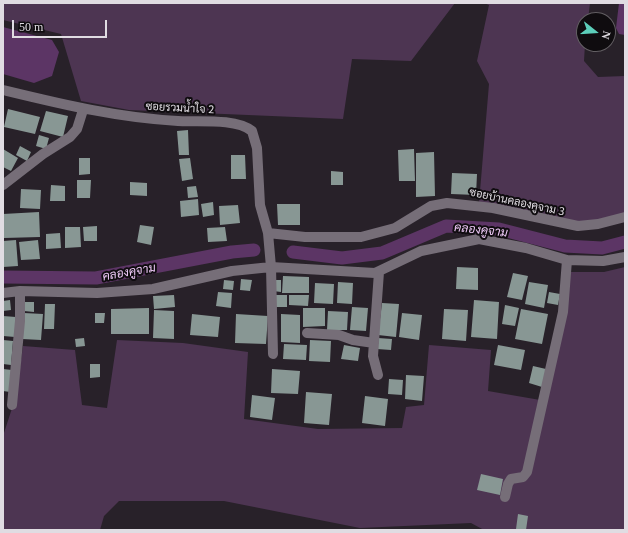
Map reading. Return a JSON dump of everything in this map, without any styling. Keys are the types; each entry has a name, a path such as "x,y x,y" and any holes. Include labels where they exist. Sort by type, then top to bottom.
{"street":[{"name":"ซอยรวมน้ำใจ 2","path":"3,90 83,110 150,119 239,124 247,127 255,136 260,205 268,233 271,267 273,354"},
{"path":"3,185 43,154 70,137 77,129 83,110"},
{"name":"ซอยบ้านคลองคูจาม 3","path":"268,233 305,237 362,237 396,228 431,206 447,203 493,208 578,226 598,224 625,217"},
{"path":"3,293 20,291 97,293 153,289 232,271 271,267 379,272 421,251 479,239 526,248 567,260 603,261 625,257"},
{"path":"505,497 508,484 511,479 523,477 527,472 563,312 567,260"},
{"path":"378,375 373,356 379,272"},
{"path":"12,405 20,321 20,291"},
{"path":"307,333 339,335 353,340 374,343"}],"shaded area":[{"path":"3,3 455,3 411,61 352,59 343,119 129,110 81,101 61,34 3,20"},
{"path":"484,3 590,3 589,12 576,12 576,52 585,52 584,61 598,77 625,76 625,215 579,224 479,203 489,84 477,61 489,5"},
{"path":"619,3 625,3 625,35 619,34 616,28"},
{"path":"3,27 52,40 59,52 52,76 34,83 3,74"},
{"path":"625,267 625,530 484,530 471,523 360,528 224,501 119,501 104,516 100,530 3,530 3,436 16,396 23,346 75,350 82,405 107,408 117,340 183,343 248,352 244,419 318,429 402,428 406,407 424,405 429,345 491,350 488,391 546,401 564,272 604,272"}],"building":[{"path":"8,109 40,117 35,134 4,127"},
{"path":"46,111 68,116 63,137 40,131"},
{"path":"188,130 189,155 179,155 177,131"},
{"path":"39,135 49,138 46,149 36,146"},
{"path":"20,146 31,152 27,161 16,155"},
{"path":"3,149 18,158 11,171 3,167"},
{"path":"414,149 415,181 399,181 398,150"},
{"path":"434,152 435,196 416,197 416,153"},
{"path":"231,155 245,155 246,179 231,179"},
{"path":"79,158 90,158 90,174 79,175"},
{"path":"190,158 193,179 182,181 179,159"},
{"path":"331,171 343,172 343,185 331,185"},
{"path":"452,173 477,174 476,195 451,194"},
{"path":"77,180 91,180 90,198 77,198"},
{"path":"130,182 147,183 147,196 130,195"},
{"path":"51,185 65,186 65,201 50,201"},
{"path":"196,186 198,197 188,198 187,187"},
{"path":"21,189 41,190 40,209 20,208"},
{"path":"198,199 199,215 181,217 180,201"},
{"path":"213,202 214,215 203,217 201,204"},
{"path":"277,204 300,204 300,225 278,225"},
{"path":"238,205 240,223 220,225 219,206"},
{"path":"39,212 40,237 4,238 3,214"},
{"path":"140,225 154,227 151,245 137,242"},
{"path":"97,226 97,241 84,241 83,227"},
{"path":"65,227 80,227 81,247 65,248"},
{"path":"225,227 227,241 208,242 207,228"},
{"path":"60,233 61,248 46,249 46,234"},
{"path":"16,240 18,266 3,267 3,241"},
{"path":"38,240 40,259 21,260 19,242"},
{"path":"457,267 478,268 478,290 456,289"},
{"path":"513,273 528,276 522,300 507,297"},
{"path":"283,276 309,277 309,293 282,293"},
{"path":"241,279 252,280 250,291 240,290"},
{"path":"224,280 234,281 233,290 223,289"},
{"path":"273,280 281,280 281,292 273,291"},
{"path":"338,282 353,283 352,304 337,303"},
{"path":"529,282 548,285 544,308 525,304"},
{"path":"315,283 334,284 333,304 314,303"},
{"path":"218,292 232,293 231,308 216,306"},
{"path":"549,292 560,294 558,305 547,303"},
{"path":"174,295 175,307 154,309 153,296"},
{"path":"275,295 287,295 287,307 276,307"},
{"path":"289,295 309,295 308,306 289,305"},
{"path":"10,300 11,310 3,311 3,301"},
{"path":"474,300 499,302 497,339 471,337"},
{"path":"25,302 34,302 34,312 24,311"},
{"path":"382,303 399,304 396,337 378,335"},
{"path":"45,304 55,304 54,329 44,329"},
{"path":"505,305 519,308 515,326 502,324"},
{"path":"352,307 368,308 366,331 350,330"},
{"path":"149,308 149,334 111,334 111,309"},
{"path":"303,308 325,308 325,326 303,327"},
{"path":"444,309 468,310 466,341 442,339"},
{"path":"521,309 548,314 542,344 515,339"},
{"path":"154,310 174,311 174,339 153,338"},
{"path":"328,311 348,312 347,330 327,330"},
{"path":"24,313 43,314 41,340 22,339"},
{"path":"95,313 105,313 104,323 95,323"},
{"path":"402,313 422,315 419,340 399,337"},
{"path":"192,314 220,317 218,337 190,335"},
{"path":"236,314 268,316 266,344 235,343"},
{"path":"281,314 300,315 300,343 281,342"},
{"path":"3,316 16,317 15,337 3,336"},
{"path":"84,338 85,346 76,347 75,339"},
{"path":"378,338 392,339 391,350 377,349"},
{"path":"3,340 13,341 11,365 3,364"},
{"path":"310,340 331,341 330,362 309,361"},
{"path":"284,344 307,345 306,360 283,359"},
{"path":"344,345 360,348 358,361 341,359"},
{"path":"498,345 525,350 521,370 494,365"},
{"path":"90,364 100,364 100,377 90,378"},
{"path":"533,366 546,369 542,387 529,383"},
{"path":"3,369 12,370 10,392 3,391"},
{"path":"272,369 300,371 298,394 271,393"},
{"path":"406,375 424,376 422,401 405,399"},
{"path":"389,379 403,380 402,395 388,394"},
{"path":"306,392 332,394 329,425 304,423"},
{"path":"252,395 275,398 272,420 250,417"},
{"path":"365,396 388,399 385,426 362,423"},
{"path":"481,474 503,479 500,495 477,490"},
{"path":"518,514 528,516 526,530 516,529"}],"waterway":[{"name":"คลองคูจาม","path":"293,252 342,258 382,253 446,226 499,229 565,246 602,248 625,242"},
{"name":"คลองคูจาม","path":"3,277 96,278 232,252 254,250"}]}
